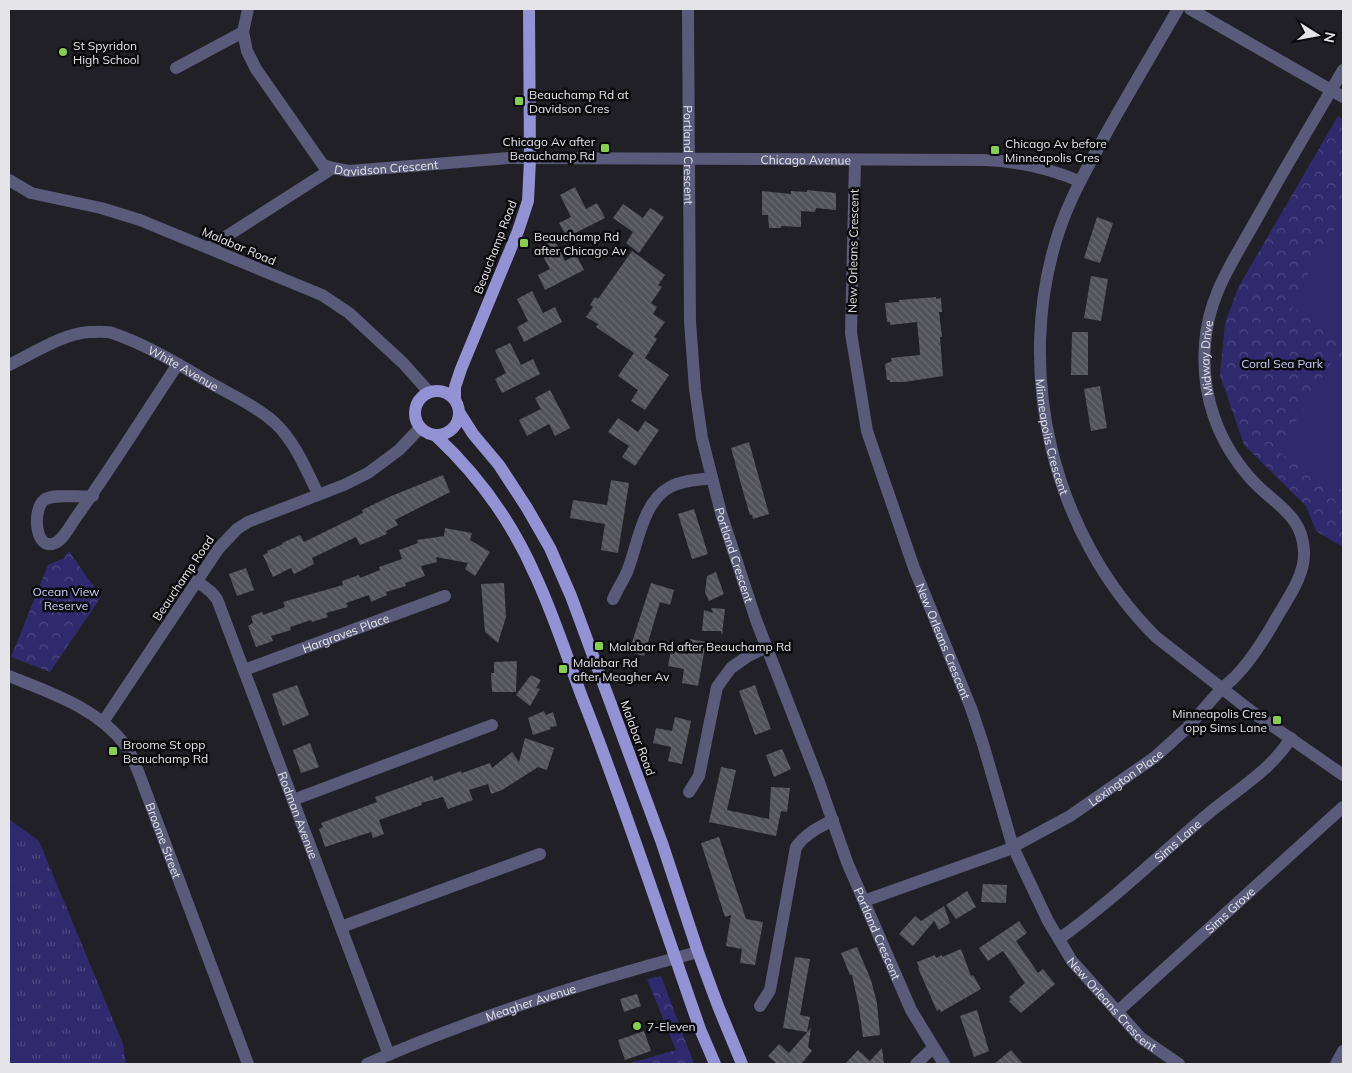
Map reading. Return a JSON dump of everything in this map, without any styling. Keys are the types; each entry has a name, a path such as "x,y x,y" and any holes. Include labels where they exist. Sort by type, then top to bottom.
{"main road":[{"name":"Beauchamp Road","path":"454,400 455,387 461,370 525,210 529,190 529,9"},
{"name":"Beauchamp Road","path":"432,392 448,385 461,370"},
{"path":"432,392 443,392 454,400 459,412 453,429 436,436 430,435 420,428 414,415 418,401 432,392"},
{"name":"Malabar Road","path":"459,412 473,434 502,469 527,508 550,548 572,596 659,834 698,952 742,1064"},
{"path":"436,436 469,470 494,503 519,542 536,577 605,756 704,1039 716,1064"}],"street":[{"path":"248,9 243,32 248,51 256,69 323,164 333,168"},
{"name":"Portland Crescent","path":"688,9 691,345 702,438 724,522 756,620 833,820 847,862 912,1010 944,1064"},
{"name":"Minneapolis Crescent","path":"1178,9 1079,181 1058,232 1046,282 1040,340 1043,401 1053,460 1080,528 1104,572 1124,600 1156,637 1222,688 1343,775"},
{"path":"1190,9 1343,97"},
{"path":"176,68 243,32"},
{"name":"Midway Drive","path":"1222,688 1230,684 1240,672 1275,621 1300,574 1305,553 1300,527 1289,513 1265,493 1238,463 1228,448 1213,416 1205,384 1204,352 1207,324 1216,291 1343,70"},
{"name":"Davidson Crescent","path":"208,248 333,168 350,171 509,158 530,160"},
{"name":"Chicago Avenue","path":"530,160 1003,160 1047,169 1079,181"},
{"name":"New Orleans Crescent","path":"855,160 851,333 867,431 914,568 977,726 1013,847 1029,884 1072,961 1141,1038 1179,1064"},
{"name":"Malabar Road","path":"9,180 31,193 101,208 140,220 322,295 349,313 432,392"},
{"name":"White Avenue","path":"10,363 63,339 87,332 110,332 149,348 258,411 275,424 298,454 318,494"},
{"path":"92,496 55,496 44,500 38,512 36,524 38,534 43,541 49,544 56,542 92,496 178,364"},
{"name":"Beauchamp Road","path":"103,722 218,548 237,530 260,517 356,479 382,464 420,428"},
{"path":"612,599 627,572 645,519 656,499 670,487 684,482 712,478"},
{"name":"Rodman Avenue","path":"197,581 211,592 217,600 389,1055"},
{"name":"Hargraves Place","path":"244,670 445,596"},
{"path":"689,792 699,776 717,687 731,668 748,656 767,647"},
{"name":"Broome Street","path":"9,676 81,707 115,732 127,748 138,771 248,1064"},
{"name":"Lexington Place","path":"864,901 977,862 1013,847 1070,816 1155,757 1193,721 1222,688"},
{"path":"293,800 492,725"},
{"name":"Sims Lane","path":"1059,938 1264,770 1281,753 1291,738"},
{"name":"Sims Grove","path":"1117,1012 1343,807"},
{"path":"760,1006 770,990 796,847 812,831 833,820"},
{"path":"341,927 540,854"},
{"name":"Meagher Avenue","path":"367,1064 480,1018 589,982 698,952"},
{"path":"916,1064 933,1048"},
{"path":"1336,1064 1343,1051"}],"green space":[{"name":"Coral Sea Park","path":"1338,116 1343,119 1343,547 1316,531 1306,506 1244,445 1220,375 1225,323 1239,286"},
{"path":"1343,214 1343,338 1290,306"},
{"path":"1334,358 1343,364 1343,491 1278,452"},
{"name":"Ocean View Reserve","path":"69,551 101,597 50,672 11,657 48,565 64,558"},
{"path":"9,819 39,841 123,1044 126,1064 9,1064"},
{"path":"661,976 694,1064 627,1064 676,1050 647,979"}],"building":[{"path":"575,187 586,209 597,203 605,218 567,237 559,223 571,217 560,195"},
{"path":"807,190 836,193 836,210 816,208 815,212 801,211 801,227 781,226 781,228 769,228 768,215 762,215 762,191 791,194 791,191 807,192"},
{"path":"623,204 643,218 650,208 664,217 639,253 626,243 633,232 613,218"},
{"path":"1097,217 1113,223 1100,263 1084,258"},
{"path":"554,239 565,261 576,255 584,270 545,290 538,275 550,269 538,247"},
{"path":"632,251 665,275 658,285 662,287 651,303 657,307 653,314 665,322 654,337 657,339 645,358 669,375 645,410 631,401 638,390 618,376 634,353 596,327 598,324 586,317 593,307 590,305 595,297 598,299"},
{"path":"1091,276 1108,279 1101,321 1084,318"},
{"path":"532,291 543,313 555,307 562,322 524,342 517,327 528,321 517,299"},
{"path":"936,297 936,299 941,298 942,312 939,312 943,376 904,382 890,382 890,380 887,380 885,364 892,361 891,358 920,355 917,322 890,325 890,322 887,322 885,303"},
{"path":"1072,332 1088,332 1088,375 1071,375"},
{"path":"510,343 521,365 533,359 540,374 502,393 495,379 506,373 495,350"},
{"path":"1100,386 1107,428 1091,431 1084,389"},
{"path":"550,390 570,428 555,436 549,424 527,436 519,420 541,409 535,398"},
{"path":"618,418 638,432 645,421 659,430 635,466 622,457 629,446 608,432"},
{"path":"749,442 769,514 753,519 752,515 750,515 731,448"},
{"path":"443,475 450,492 395,520 398,525 386,531 387,534 360,545 356,537 312,558 314,564 294,574 291,568 273,577 263,555 268,553 267,551 300,535 304,542 363,513 362,510"},
{"path":"611,480 629,483 618,553 601,550 605,524 570,518 573,500 607,505"},
{"path":"694,509 708,554 692,559 678,514"},
{"path":"445,528 472,533 470,540 490,552 475,576 465,569 468,563 436,557 437,562 421,566 425,576 405,583 406,586 386,592 387,595 371,602 369,595 346,603 348,607 326,613 328,617 290,627 291,630 271,636 273,641 256,647 248,626 253,623 251,616 262,612 263,615 285,607 283,602 343,585 342,581 359,575 360,578 380,570 379,567 402,559 399,550 418,543 417,540 444,536"},
{"path":"246,568 254,590 237,596 229,574"},
{"path":"716,572 724,594 709,601 705,592 707,576"},
{"path":"504,583 506,617 498,643 485,632 481,584"},
{"path":"651,583 674,590 670,605 660,602 644,656 629,652"},
{"path":"711,608 725,609 722,635 721,631 702,631 704,610 713,613"},
{"path":"690,639 706,642 698,686 682,683 684,669 668,666 671,650 688,654"},
{"path":"517,661 516,692 492,692 491,673 494,673 494,662"},
{"path":"531,675 541,680 536,688 540,689 530,706 516,695"},
{"path":"297,685 309,715 283,726 272,694"},
{"path":"755,685 771,729 755,735 739,691"},
{"path":"544,711 546,715 553,712 557,726 550,727 551,729 533,735 528,718"},
{"path":"675,717 691,721 682,764 668,761 671,747 653,743 656,728 672,731"},
{"path":"525,738 554,748 547,770 538,767 502,790 491,794 488,784 469,790 473,800 448,809 443,797 421,803 422,805 379,820 384,834 373,838 371,832 325,847 319,829 323,827 321,823 377,802 375,797 432,776 434,781 490,763 492,768 512,752 519,762"},
{"path":"310,743 319,767 301,773 293,750"},
{"path":"782,749 791,769 774,777 766,755"},
{"path":"721,767 736,770 727,810 769,819 771,787 790,788 787,812 781,811 776,836 709,822"},
{"path":"719,837 746,919 763,922 755,965 740,963 742,949 726,946 731,915 725,917 701,843"},
{"path":"983,884 1007,885 1006,903 981,902"},
{"path":"967,891 976,907 956,919 946,905"},
{"path":"944,906 950,923 939,930 934,921 913,946 899,934 915,916 921,921"},
{"path":"1019,921 1027,933 1016,941 1038,973 1043,969 1055,984 1021,1013 1009,1001 1011,1000 1009,997 1025,983 1003,951 988,961 979,948"},
{"path":"857,947 871,980 877,1003 880,1035 863,1037 852,975 850,975 841,953"},
{"path":"961,949 971,976 973,975 981,989 941,1012 939,1009 937,1011 917,962 935,955 936,958 942,955 942,957"},
{"path":"795,957 810,959 800,1015 810,1017 807,1032 783,1028"},
{"path":"637,994 641,1006 624,1012 620,999"},
{"path":"977,1010 989,1051 974,1057 960,1016"},
{"path":"811,1028 808,1047 812,1051 801,1064 777,1064 768,1056 779,1044 789,1053"},
{"path":"644,1031 651,1051 625,1060 618,1040"},
{"path":"882,1048 884,1064 845,1064 858,1050 870,1061"},
{"path":"1011,1050 1023,1064 994,1064"}],"place":[{"name":"St Spyridon High School","path":"63,52"},
{"name":"Beauchamp Rd at Davidson Cres","path":"519,101"},
{"name":"Chicago Av after Beauchamp Rd","path":"605,148"},
{"name":"Chicago Av before Minneapolis Cres","path":"995,150"},
{"name":"Beauchamp Rd after Chicago Av","path":"524,243"},
{"name":"Malabar Rd after Beauchamp Rd","path":"599,646"},
{"name":"Malabar Rd after Meagher Av","path":"563,669"},
{"name":"Minneapolis Cres opp Sims Lane","path":"1277,720"},
{"name":"Broome St opp Beauchamp Rd","path":"113,751"},
{"name":"7-Eleven","path":"637,1026"}]}
